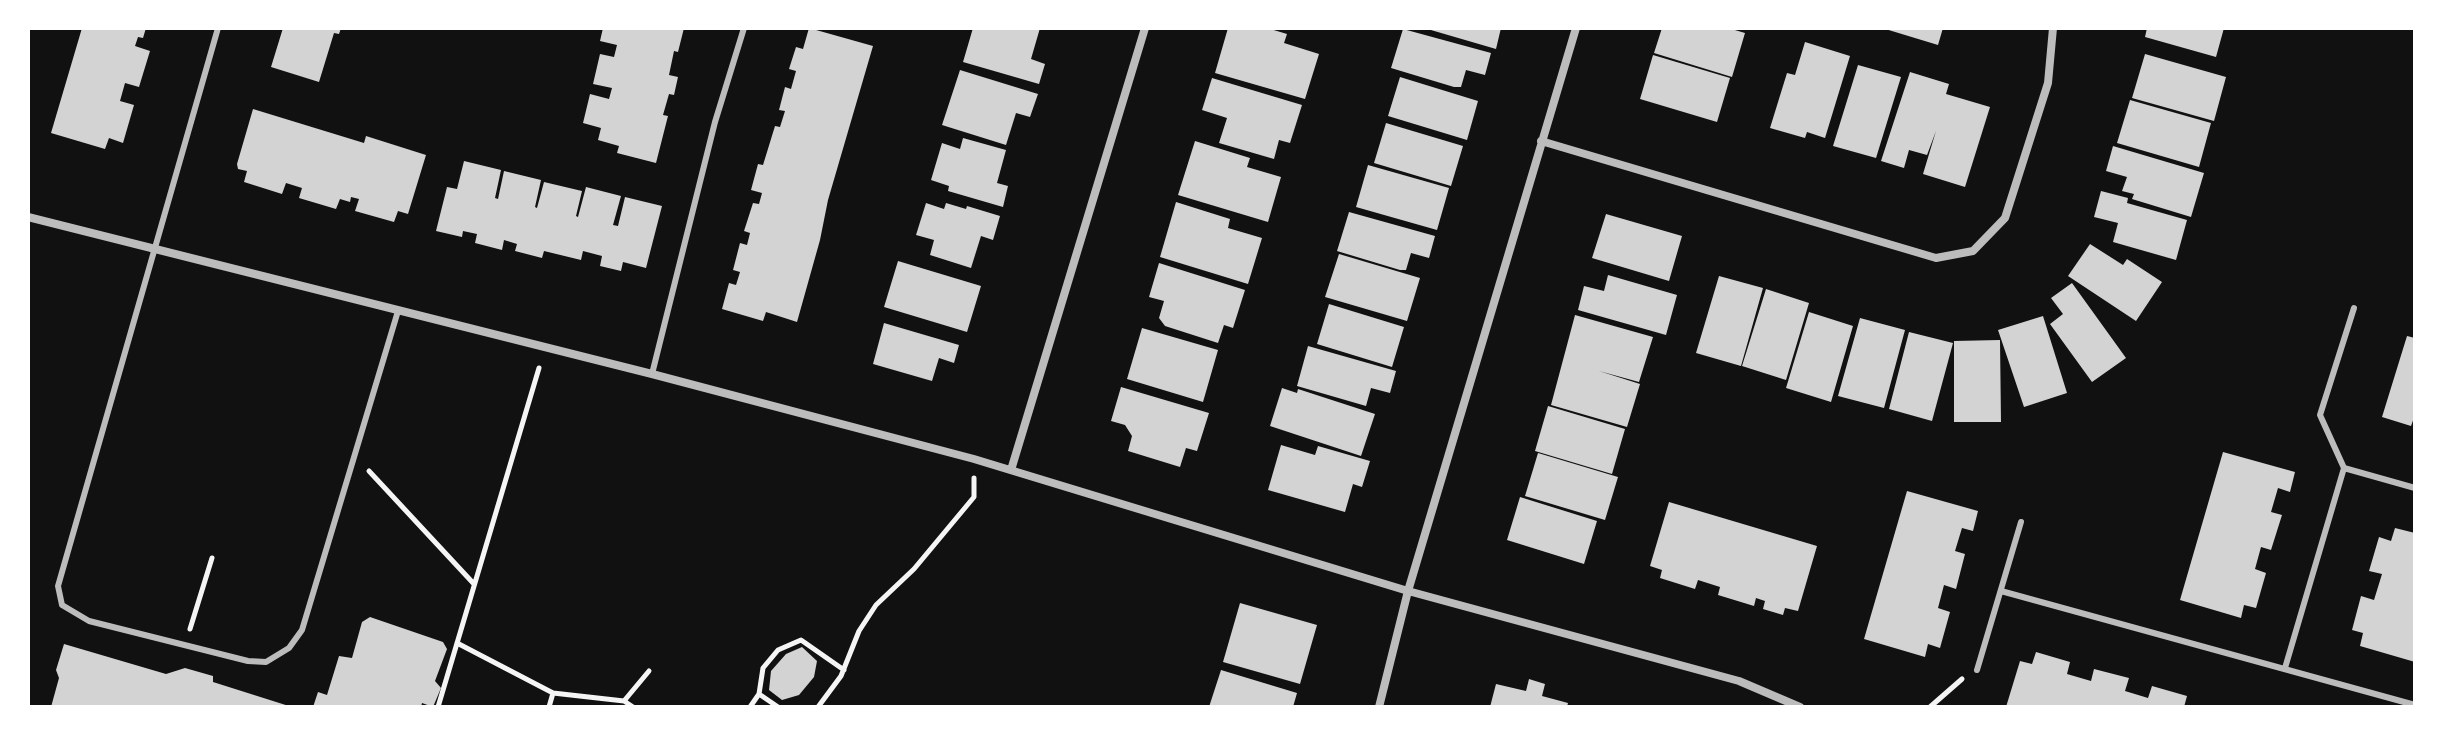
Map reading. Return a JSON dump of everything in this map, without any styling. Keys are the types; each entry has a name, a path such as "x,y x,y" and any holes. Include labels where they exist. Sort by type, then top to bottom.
{"street":[{"path":"1011,470 1145,28"},
{"path":"1379,707 1408,591 1576,28"},
{"path":"1541,141 1936,258 1973,251 2005,218 2048,83 2053,28"},
{"path":"28,217 652,374 974,459 1408,591 1739,681 1800,707"}],"lane":[{"path":"218,28 58,586 62,605 89,621 248,661 266,662 289,648 302,630 398,311"},
{"path":"652,374 715,122 744,28"},
{"path":"2285,668 2344,468 2320,415 2354,308"},
{"path":"2344,468 2415,488"},
{"path":"1977,670 2021,522"},
{"path":"2001,591 2415,705"}],"path":[{"path":"438,707 545,348"},
{"path":"354,455 475,585"},
{"path":"818,707 844,670 859,631 876,605 914,569 974,497 974,459"},
{"path":"185,645 212,558"},
{"path":"750,707 759,694 763,668 778,650 801,640 844,670"},
{"path":"457,643 553,693 624,701 633,707"},
{"path":"1930,707 1977,670"},
{"path":"624,701 649,671"},
{"path":"549,707 553,693"},
{"path":"759,694 778,707"}],"building":[{"path":"82,28 146,28 143,38 138,37 135,46 150,51 139,87 125,83 120,101 134,105 123,143 109,138 105,149 51,133"},
{"path":"283,28 341,28 339,34 334,33 319,82 271,67"},
{"path":"603,28 684,28 678,52 674,51 669,75 678,77 674,95 669,94 663,115 668,116 656,163 617,153 619,146 598,140 601,128 583,123 590,94 609,99 612,88 593,84 600,54 614,57 617,45 600,41"},
{"path":"809,28 873,46 828,200 797,322 766,312 763,321 722,309 729,283 736,285 740,272 733,270 740,243 747,245 750,233 744,231 753,203 759,204 762,193 751,190 758,164 763,165 775,126 780,127 785,111 779,110 785,87 791,89 796,71 789,69 796,47 803,49"},
{"path":"973,28 1040,28 1031,59 1045,64 1039,84 963,62"},
{"path":"1228,28 1267,28 1287,34 1284,43 1319,54 1305,99 1215,73"},
{"path":"1424,28 1501,28 1496,49"},
{"path":"1662,28 1728,28 1745,33 1732,77 1654,53"},
{"path":"1882,28 1943,28 1938,45"},
{"path":"2147,28 2224,28 2216,57 2145,37"},
{"path":"1403,29 1491,53 1485,75 1466,70 1461,87 1454,87 1391,68"},
{"path":"1805,42 1850,56 1825,138 1807,132 1805,138 1770,128 1787,73 1795,75"},
{"path":"2145,54 2226,77 2214,121 2132,98"},
{"path":"1653,55 1730,78 1717,122 1640,99"},
{"path":"1858,65 1901,77 1876,158 1833,146"},
{"path":"960,70 1038,94 1030,117 1016,113 1006,145 942,125"},
{"path":"1910,72 1949,84 1946,94 1990,107 1965,187 1923,174 1936,131 1927,155 1909,150 1904,168 1881,161"},
{"path":"1400,77 1478,101 1467,140 1388,116"},
{"path":"1212,78 1302,105 1290,143 1279,140 1274,159 1219,143 1227,118 1202,110"},
{"path":"2130,100 2211,123 2199,167 2117,143"},
{"path":"253,109 364,143 366,136 426,155 408,214 398,211 394,222 355,211 359,199 351,197 350,202 340,199 336,209 299,198 302,188 286,183 282,194 244,182 247,171 238,169 237,164"},
{"path":"1386,123 1463,146 1451,186 1374,163"},
{"path":"963,138 1006,150 997,183 1008,186 1003,207 948,191 949,186 931,180 942,143 960,149"},
{"path":"1195,141 1250,158 1247,167 1281,177 1268,222 1178,195"},
{"path":"2113,146 2204,173 2191,217 2132,199 2134,194 2122,191 2127,177 2106,171"},
{"path":"464,161 501,170 495,198 498,199 504,171 541,180 537,208 544,182 582,191 578,217 586,187 621,196 613,225 618,226 625,197 662,206 646,268 623,262 621,271 600,266 602,256 583,251 581,260 544,251 542,258 515,251 517,244 504,240 502,250 475,243 477,234 463,231 462,237 436,231 447,187 457,189"},
{"path":"1368,165 1449,188 1437,230 1356,207"},
{"path":"2101,191 2128,198 2127,203 2187,220 2176,260 2113,242 2118,223 2094,217"},
{"path":"1176,202 1230,219 1228,228 1262,238 1248,284 1160,257"},
{"path":"926,203 944,209 946,203 966,209 967,206 1000,216 993,240 981,236 971,268 930,255 934,240 916,235"},
{"path":"1349,212 1435,236 1429,258 1411,253 1406,270 1400,270 1337,251"},
{"path":"1606,214 1682,236 1669,281 1592,258"},
{"path":"2090,244 2123,265 2127,259 2162,282 2136,321 2068,276"},
{"path":"1339,254 1420,278 1407,321 1325,297"},
{"path":"898,261 981,286 967,332 884,307"},
{"path":"1159,263 1245,290 1233,328 1224,325 1218,343 1165,326 1159,318 1164,301 1149,297"},
{"path":"1608,275 1677,295 1666,335 1578,310 1584,286 1604,291"},
{"path":"1719,276 1763,288 1741,366 1696,353"},
{"path":"2072,283 2126,358 2092,382 2050,324 2063,314 2051,298"},
{"path":"1766,289 1809,303 1786,380 1742,366"},
{"path":"1329,304 1404,327 1392,367 1317,344"},
{"path":"1809,312 1853,326 1831,402 1786,388"},
{"path":"1575,315 1653,337 1639,382 1599,371 1640,384 1627,427 1551,405"},
{"path":"2043,316 2067,393 2024,407 1998,330"},
{"path":"1860,318 1905,330 1884,408 1838,396"},
{"path":"884,323 959,345 954,363 939,358 932,381 873,364"},
{"path":"1142,328 1218,350 1203,402 1127,379"},
{"path":"1909,332 1953,343 1932,421 1889,409"},
{"path":"2407,336 2415,338 2415,415 2411,426 2382,417"},
{"path":"2000,340 2001,422 1954,422 1954,341"},
{"path":"1308,346 1396,371 1390,393 1371,388 1366,406 1297,386"},
{"path":"1121,387 1209,413 1197,451 1186,448 1180,467 1128,451 1132,436 1125,425 1111,421"},
{"path":"1282,388 1297,393 1298,389 1375,414 1361,456 1270,426"},
{"path":"1548,406 1625,429 1612,474 1535,451"},
{"path":"1281,445 1315,455 1318,446 1370,461 1362,487 1353,484 1345,512 1268,490"},
{"path":"2223,452 2295,472 2290,492 2278,488 2271,512 2282,515 2271,550 2261,547 2255,569 2266,573 2256,608 2244,605 2241,618 2180,600"},
{"path":"1538,453 1618,477 1605,520 1525,496"},
{"path":"1907,491 1978,511 1973,531 1962,528 1955,551 1965,554 1956,589 1944,585 1938,608 1950,612 1940,648 1928,644 1925,657 1864,639"},
{"path":"1520,497 1597,521 1584,564 1507,540"},
{"path":"1669,502 1817,546 1798,611 1785,608 1783,615 1763,609 1765,601 1756,598 1754,606 1718,595 1720,587 1698,580 1695,589 1660,578 1662,570 1650,566"},
{"path":"2395,528 2415,533 2415,662 2360,646 2363,633 2352,630 2361,596 2374,600 2382,574 2369,571 2379,537 2391,541"},
{"path":"1240,603 1317,625 1300,684 1223,662"},
{"path":"370,617 443,642 447,649 435,681 441,688 433,707 422,703 421,707 313,707 318,692 327,695 339,656 352,658 362,622"},
{"path":"64,644 166,674 185,668 213,676 213,682 292,707 51,707 59,678 56,670"},
{"path":"802,647 817,661 814,677 799,695 782,700 769,690 771,671 786,654"},
{"path":"2036,652 2070,662 2067,674 2091,681 2094,669 2129,678 2125,691 2148,698 2152,686 2187,696 2184,707 2006,707 2020,661 2032,664"},
{"path":"1221,670 1297,693 1293,707 1209,707"},
{"path":"1529,679 1545,684 1542,696 1568,703 1567,707 1490,707 1496,684 1526,691"}]}
